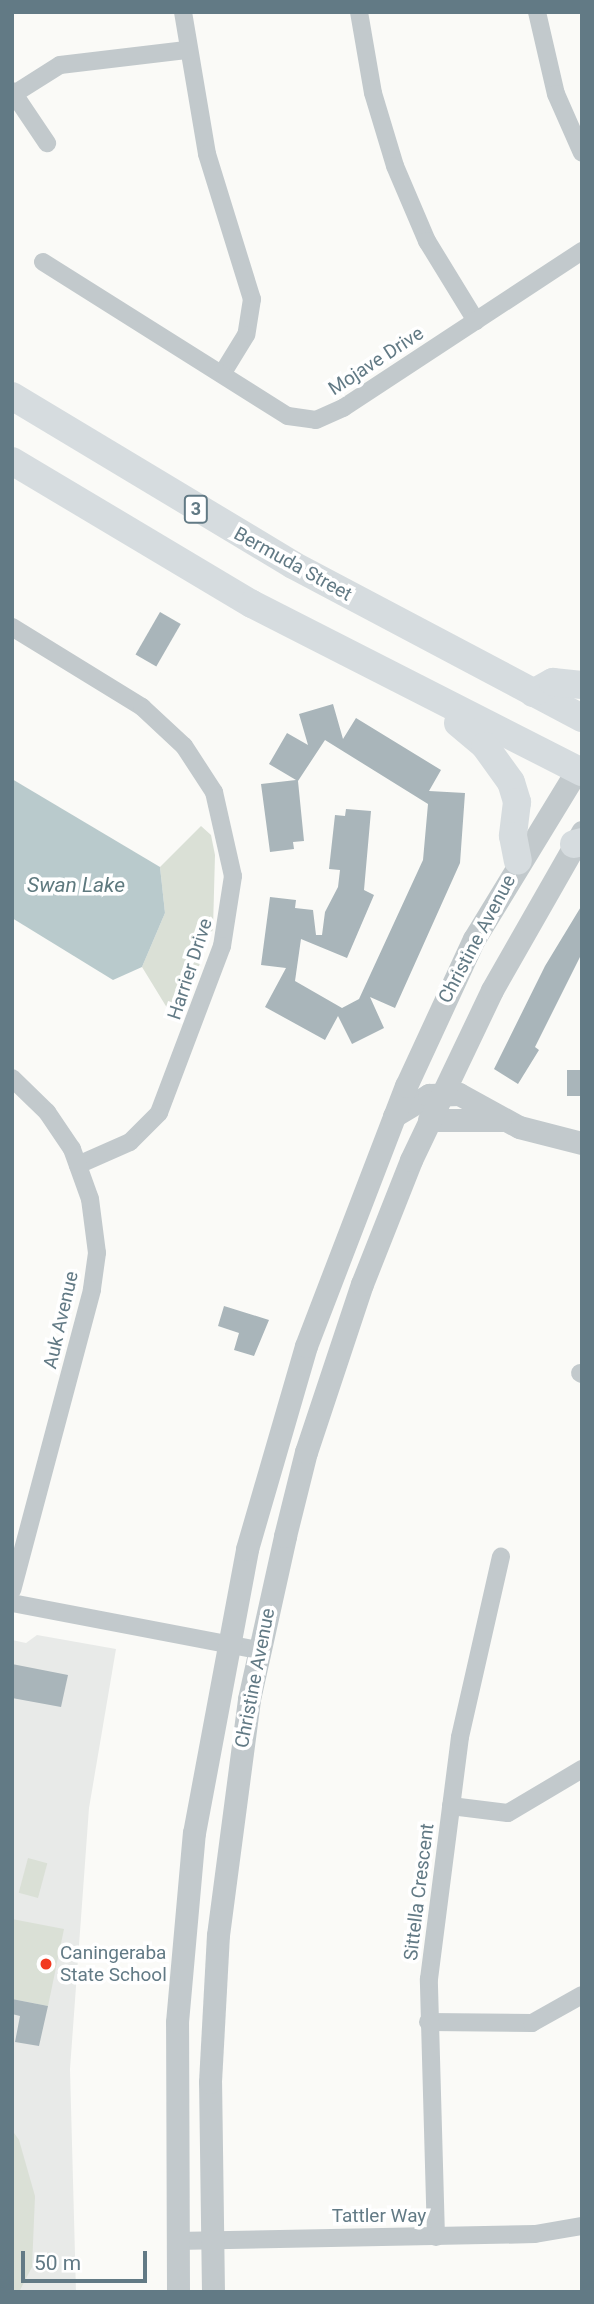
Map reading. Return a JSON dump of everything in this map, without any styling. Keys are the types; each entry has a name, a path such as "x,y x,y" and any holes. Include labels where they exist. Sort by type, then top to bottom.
{"main road":[{"name":"Bermuda Street","path":"12,396 249,539 582,718"},
{"path":"12,461 251,604 444,705 580,771"},
{"path":"533,693 553,682 582,684"},
{"path":"444,705 462,729 493,756 511,782 517,802 513,836 518,861"}],"street":[{"path":"183,12 186,50 207,154 252,299 246,335 222,374"},
{"path":"359,12 373,93 395,166 427,241 476,321"},
{"path":"537,12 556,94 582,153"},
{"path":"47,143 13,93 60,65 186,50"},
{"name":"Mojave Drive","path":"43,262 288,416 316,420 342,408 582,251"},
{"name":"Harrier Drive","path":"12,627 142,707 184,746 214,792 233,876 225,937 159,1113 130,1142 78,1165"},
{"name":"Christine Avenue","path":"178,2292 177,2022 194,1833 247,1549 306,1346 394,1116 457,975 518,861 580,771"},
{"name":"Christine Avenue","path":"213,2292 209,2082 227,1840 259,1650 306,1452 362,1284 429,1120 510,957 579,839"},
{"name":"Auk Avenue","path":"12,1078 47,1112 78,1165 95,1226 92,1290 12,1590"},
{"path":"394,1116 442,1093 472,1100 500,1120 542,1136 582,1143"},
{"path":"429,1120 500,1120"},
{"path":"306,1346 312,1356 324,1354 342,1310 362,1284"},
{"name":"Sittella Crescent","path":"436,2237 428,2022 429,1979 467,1699 501,1557"},
{"path":"12,1603 259,1650"},
{"path":"451,1806 508,1813 582,1769"},
{"path":"428,2022 532,2023 582,1994"},
{"name":"Tattler Way","path":"176,2242 212,2238 535,2234 582,2226"}],"shaded area":[{"path":"201,826 211,835 215,855 213,929 191,987 172,1016 142,967 165,913 160,867"},
{"name":"Caningeraba State School","path":"37,1635 116,1649 89,1808 70,2069 76,2292 12,2292 12,1640 26,1643"},
{"path":"28,1858 47,1863 38,1898 19,1893"},
{"path":"12,1919 64,1929 48,2006 12,1999"},
{"path":"12,2130 19,2140 35,2196 32,2267 19,2292 12,2292"}],"water":[{"name":"Swan Lake","path":"12,779 160,867 165,913 142,967 113,980 12,918"}],"building":[{"path":"160,612 181,624 156,666 136,654"},
{"path":"333,704 343,739 356,718 441,770 429,791 465,793 460,863 395,1008 370,997 384,1028 352,1044 338,1016 325,1040 265,1007 286,968 261,965 270,897 296,900 295,908 313,910 316,935 322,935 325,912 338,887 340,870 329,869 335,815 345,816 346,809 371,811 364,890 374,895 347,958 301,939 295,981 342,1008 359,999 423,860 428,804 325,740 298,781 304,841 293,842 294,849 270,852 261,784 296,780 269,764 287,733 308,745 299,714"},
{"path":"582,905 582,953 535,1047 539,1050 518,1084 494,1069 545,966"},
{"path":"567,1070 582,1070 582,1096 567,1096"},
{"path":"224,1306 269,1320 254,1356 234,1350 239,1333 218,1326"},
{"path":"12,1664 68,1675 61,1707 12,1698"},
{"path":"12,1999 48,2006 39,2046 15,2042 20,2016 12,2014"}],"place":[{"name":"Caningeraba State School","path":"46,1964"}]}
